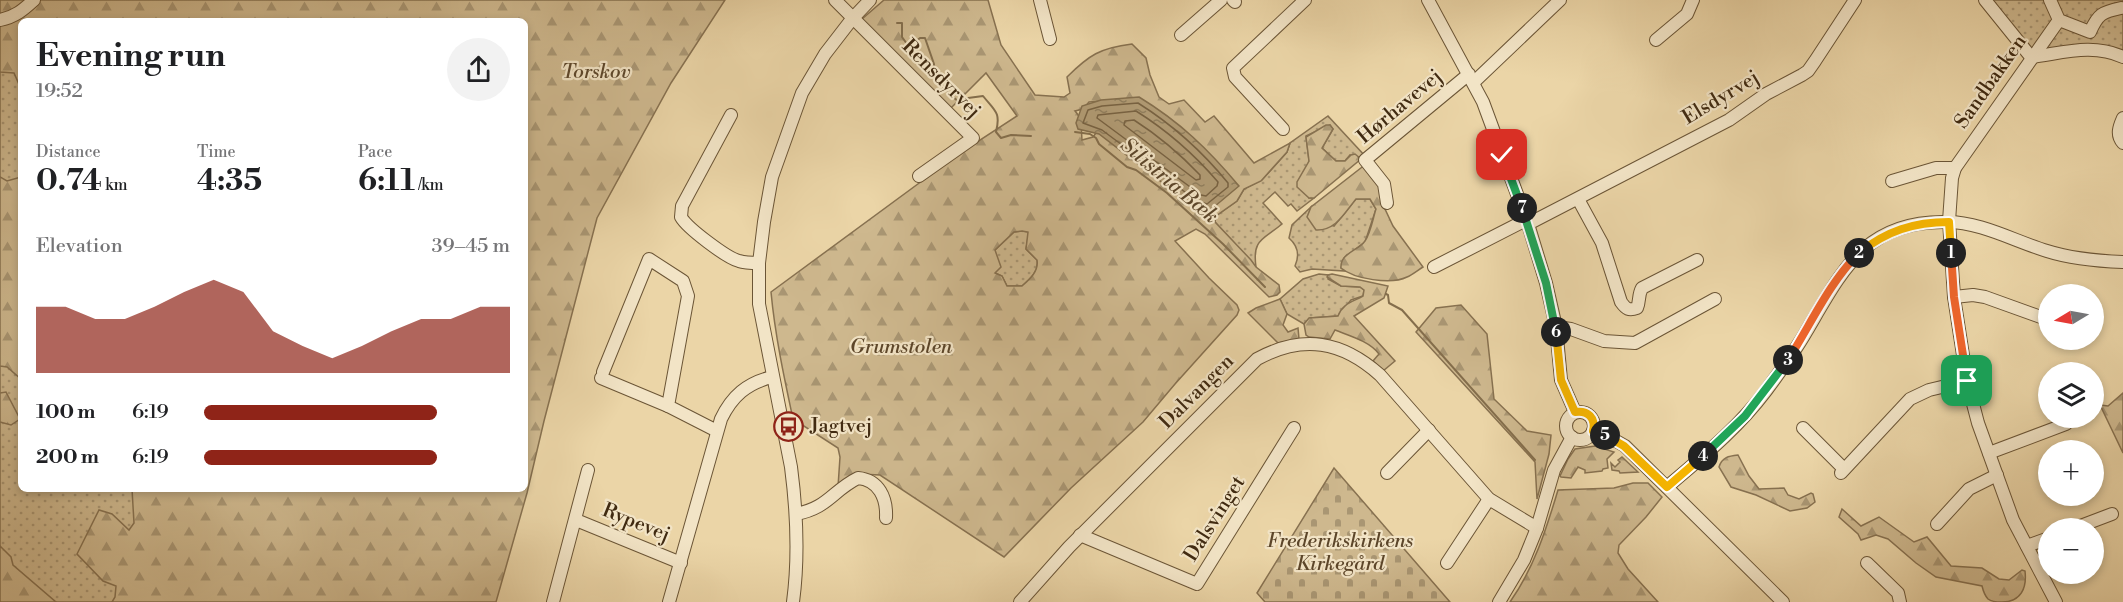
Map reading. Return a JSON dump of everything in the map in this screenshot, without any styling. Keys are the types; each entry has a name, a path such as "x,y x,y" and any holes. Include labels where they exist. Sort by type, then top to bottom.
{"street":[{"path":"0,20 12,18 21,13 34,0"},
{"name":"Rensdyrvej","path":"835,0 973,138 919,176"},
{"path":"793,602 798,550 791,467 759,304 759,263 764,222 772,177 802,93 825,54 870,0"},
{"path":"1040,0 1050,39"},
{"path":"1181,35 1221,0"},
{"path":"1283,129 1234,77 1233,68 1305,0"},
{"name":"Hørhavevej","path":"1428,0 1483,102 1527,222 1546,283 1556,327 1561,380 1575,412"},
{"name":"Hørhavevej","path":"1387,203 1384,184 1365,160 1472,78 1560,0"},
{"path":"1656,40 1687,14 1693,0"},
{"name":"Elsdyrvej","path":"1527,222 1578,199 1729,120 1766,94 1808,71 1856,0"},
{"path":"1985,0 2031,57 2089,49 2106,50 2123,57"},
{"path":"2050,0 2059,20 2090,32 2102,13 2121,8"},
{"name":"Sandbakken","path":"2056,602 2013,520 1967,381 1954,297 1949,222 1952,178 1955,168 2059,20"},
{"path":"731,115 682,206 681,217 687,225 731,257 742,262 759,263"},
{"path":"2123,118 2118,128 2120,140 2123,143"},
{"path":"1892,181 1936,168 1955,168"},
{"path":"1578,199 1602,243 1626,309 1637,308 1642,288 1697,260"},
{"path":"1434,267 1527,222"},
{"path":"1667,487 1722,440 1745,416 1785,363 1846,266 1874,241 1891,232 1925,223 1949,222 1986,229 2072,258 2123,262"},
{"path":"668,406 688,296 683,281 650,259 602,375 717,431"},
{"path":"1954,297 1973,295 1984,297 2038,316"},
{"path":"1556,327 1571,329 1604,341 1635,343 1715,299"},
{"name":"Dalvangen","path":"1020,602 1080,535 1257,359 1291,346 1320,344 1334,346 1353,354 1380,375 1490,499 1538,528"},
{"path":"669,602 717,431 726,409 738,393 754,383 772,377"},
{"path":"1803,428 1843,471 1910,399 1929,390 1967,381"},
{"path":"1579,411 1588,414 1594,422 1593,431 1584,440 1572,437 1568,434 1566,424 1570,415 1579,411"},
{"name":"Dalsvinget","path":"1080,535 1197,584 1294,428"},
{"path":"1989,453 2055,428"},
{"path":"1387,473 1429,430"},
{"path":"1593,431 1609,436 1624,446 1783,602"},
{"path":"1499,602 1524,560 1538,528 1554,470 1572,437"},
{"name":"Rypevej","path":"553,602 588,470"},
{"path":"1937,524 1969,489 1997,475"},
{"path":"796,514 812,511 858,478 875,483 883,495 886,518"},
{"path":"1447,563 1490,499"},
{"path":"2101,518 2112,514"},
{"name":"Rypevej","path":"576,520 681,563"},
{"path":"2027,546 2038,542"},
{"path":"1867,563 1898,593 1900,602"}],"green space":[{"name":"Torskov","path":"0,0 725,0 671,83 597,218 528,489 528,18 18,18 18,82 14,73 0,72"},
{"name":"Grumstolen","path":"884,0 988,0 1001,45 1035,95 1064,97 1070,93 1067,77 1082,63 1103,50 1132,44 1146,58 1159,97 1169,104 1184,100 1205,122 1214,116 1254,163 1290,143 1287,152 1261,181 1244,189 1237,201 1216,216 1215,222 1256,267 1279,285 1280,292 1269,297 1205,234 1196,229 1175,241 1237,305 1239,310 1237,315 1143,422 1071,488 1004,557 880,475 859,474 838,487 840,457 838,448 793,419 777,340 771,292 960,153 1017,116 986,73 949,110 862,19","holes":["1102,101 1113,110 1093,137 1082,140 1080,121 1075,111 1083,109 1089,102","1014,232 1028,232 1026,249 1037,260 1037,268 1022,286 1007,286 1002,276 995,273 1001,267 995,250"]},
{"path":"1989,0 2123,0 2123,54 2046,51 2031,48"},
{"path":"18,36 18,492 141,492 148,602 0,602 0,37"},
{"path":"1328,116 1365,156 1361,159 1350,155 1345,161 1336,161 1322,148 1333,129 1330,125 1306,136 1309,198 1314,198 1297,211 1291,204 1288,206 1275,192 1263,203 1282,224 1257,245 1256,267 1215,222 1216,216 1237,201 1244,189 1262,180 1287,152 1290,143"},
{"path":"1330,125 1333,129 1322,148 1336,161 1345,161 1355,154 1361,159 1314,198 1309,198 1297,187 1297,182 1309,161 1306,137"},
{"path":"1366,164 1381,185 1385,209 1393,226 1423,267 1409,276 1392,281 1373,280 1341,268 1343,259 1365,241 1369,233 1376,209 1370,199 1356,199 1335,224 1323,229 1316,230 1307,217 1311,207"},
{"path":"0,177 7,181 18,178 18,376 7,367 0,366"},
{"path":"1356,199 1370,199 1376,209 1365,242 1344,258 1341,268 1345,271 1312,269 1300,272 1295,266 1298,254 1296,247 1289,238 1292,225 1311,207 1308,217 1334,226"},
{"path":"1014,232 1029,232 1026,249 1037,260 1037,268 1022,286 1007,286 1002,276 995,273 995,250"},
{"path":"1319,274 1328,275 1328,279 1341,286 1360,287 1364,290 1363,296 1351,300 1338,316 1310,318 1304,324 1287,314 1280,299 1303,279"},
{"path":"1332,274 1388,286 1384,298 1354,316 1395,361 1383,371 1373,361 1379,354 1359,339 1335,330 1330,339 1306,335 1304,324 1309,318 1338,316 1345,306 1363,296 1364,290 1360,287 1341,286 1327,277"},
{"path":"1280,299 1287,314 1283,325 1288,332 1298,328 1299,339 1278,343 1248,313"},
{"path":"1461,305 1487,334 1494,399 1527,431 1551,435 1549,454 1537,499 1535,462 1416,332 1436,308"},
{"path":"6,392 18,415 18,420 11,425 0,422 0,393"},
{"path":"2123,393 2123,453 2104,413 2104,406 2108,406"},
{"path":"1595,446 1614,452 1607,459 1608,468 1585,473 1585,470 1578,467 1571,478 1560,476 1575,449"},
{"path":"1738,455 1759,489 1784,488 1788,495 1799,499 1811,493 1815,502 1807,508 1790,511 1756,495 1731,487 1719,467 1724,459"},
{"path":"1622,457 1638,472 1620,473 1612,470 1611,463 1615,467"},
{"name":"Frederikskirkens Kirkegård","path":"1334,468 1450,602 1265,602 1257,593"},
{"path":"1633,483 1648,483 1662,497 1619,545 1618,553 1628,569 1658,602 1510,602 1533,562 1558,490 1614,488"},
{"name":"Torskov","path":"132,492 527,492 496,602 112,602 116,586 103,581 77,554 99,510 112,514 129,530 134,523"},
{"path":"1842,509 1861,526 1879,517 1914,542 1927,537 1951,566 1982,568 1999,579 2009,580 2022,570 2025,571 2024,588 2014,600 1995,602 1987,598 1982,586 1936,577 1888,539 1876,535 1861,540 1858,534 1839,517"},
{"path":"0,546 11,557 13,565 56,602 0,602"}],"water":[{"path":"1139,97 1168,116 1193,137 1239,186 1208,212 1194,207 1099,134 1078,129 1076,123 1082,106 1101,100"}],"waterway":[{"name":"Silistria Bæk","path":"897,23 902,23 902,37 907,44 911,45 920,38 925,38 934,64 935,81 960,103 965,102 968,98 983,96 996,112 998,120 996,132 1001,138 1011,135 1031,136"},
{"name":"Silistria Bæk","path":"1075,132 1090,134 1127,167 1136,170 1167,193 1223,244 1265,287"},
{"name":"Silistria Bæk","path":"1386,294 1389,303 1402,310 1535,460"}],"place":[{"name":"Jagtvej","path":"789,426"}],"route":[{"path":"1502,155 1535,244 1546,283 1556,327 1564,390 1575,412 1584,412 1592,417 1593,431 1609,436 1624,446 1667,487 1722,440 1745,416 1765,392 1806,332 1846,266 1874,241 1891,232 1929,222 1949,222 1954,297 1967,381"}]}
